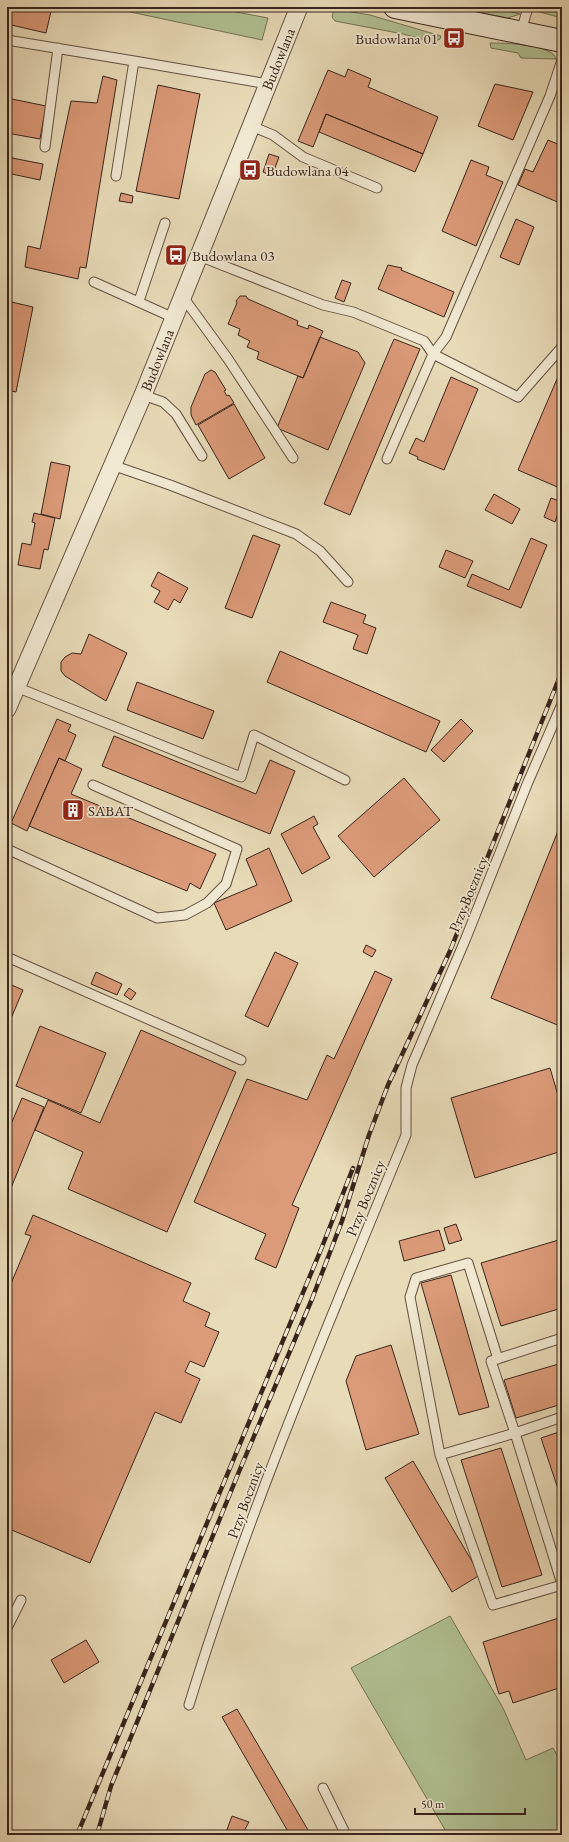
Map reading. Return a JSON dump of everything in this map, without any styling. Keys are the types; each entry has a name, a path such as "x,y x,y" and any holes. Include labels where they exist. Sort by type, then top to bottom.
{"street":[{"name":"Budowlana","path":"7,709 143,395 299,7"},
{"path":"395,7 562,40"}],"lane":[{"path":"521,32 528,7"},
{"path":"7,40 268,84"},
{"path":"45,147 58,48"},
{"path":"387,459 433,354 449,330 550,96 562,60"},
{"path":"116,176 134,61"},
{"path":"251,126 273,135 303,157 377,188"},
{"path":"139,301 165,223"},
{"path":"199,256 323,305 353,312 424,341 433,354 518,397 562,347"},
{"path":"94,282 174,318"},
{"path":"183,297 228,359 293,458"},
{"path":"143,395 163,402 176,414 202,456"},
{"path":"112,465 170,485 296,534 320,551 348,582"},
{"path":"16,687 241,777 254,735 345,780"},
{"name":"Przy Bocznicy","path":"189,1705 209,1640 275,1459 406,1135 406,1088 412,1065 466,938 528,782 562,704"},
{"path":"7,848 157,918 185,915 207,904 226,884 238,849 93,785"},
{"path":"7,957 241,1060"},
{"path":"498,1359 468,1263 416,1278 410,1297 440,1455 493,1606 562,1584 515,1432 491,1361 498,1359 562,1338"},
{"path":"440,1455 562,1417"},
{"path":"7,1628 21,1600"},
{"path":"323,1788 346,1835"}],"green space":[{"path":"107,7 210,7 268,18 262,40"},
{"path":"452,7 489,7 520,14 508,18"},
{"path":"536,7 562,7 562,18 536,11"},
{"path":"334,9 370,15 441,36 440,39 433,42 403,34 335,21 332,17"},
{"path":"490,43 516,44 537,47 553,54 556,59 521,58 518,53 491,48"},
{"path":"450,1616 503,1708 526,1760 553,1748 562,1764 562,1835 448,1835 351,1668"}],"building":[{"path":"7,7 52,7 46,33 7,24"},
{"path":"348,69 371,79 368,87 438,117 423,154 326,114 313,147 298,141 328,70 345,77"},
{"path":"103,76 117,80 86,268 80,267 78,279 25,267 28,246 40,249 71,101 97,103"},
{"path":"495,84 533,92 513,140 478,126"},
{"path":"158,85 200,94 179,199 136,191"},
{"path":"7,98 46,106 40,139 7,133"},
{"path":"326,114 423,154 415,172 319,132"},
{"path":"562,115 562,127 557,125"},
{"path":"548,140 562,146 562,204 518,185 525,169 533,172"},
{"path":"269,154 279,157 272,176 263,172"},
{"path":"7,157 43,164 40,180 7,173"},
{"path":"471,160 489,167 486,175 503,182 476,246 442,231"},
{"path":"121,193 133,196 132,203 119,201"},
{"path":"516,219 534,227 519,265 500,257"},
{"path":"388,265 402,268 401,270 454,292 444,317 378,289"},
{"path":"342,280 351,283 344,302 335,298"},
{"path":"240,296 246,296 248,299 298,321 297,325 308,329 309,325 323,331 303,378 257,359 259,352 247,347 250,341 238,335 240,329 228,324 237,303 236,301"},
{"path":"7,301 33,307 16,392 7,390"},
{"path":"320,337 358,352 365,363 328,450 277,428 298,376 303,378"},
{"path":"394,339 420,349 350,515 324,504"},
{"path":"211,370 215,372 226,390 224,391 227,396 229,395 234,403 196,425 191,415 191,407 205,374"},
{"path":"560,372 562,373 562,489 518,470"},
{"path":"451,377 478,389 444,470 417,459 418,457 409,453 416,438 424,442"},
{"path":"234,404 265,458 229,479 198,425"},
{"path":"51,462 70,466 60,519 41,514"},
{"path":"494,494 520,509 512,524 485,510"},
{"path":"551,498 562,502 555,522 544,517"},
{"path":"34,513 55,518 48,550 44,549 40,569 18,565 22,543 31,545 35,523 32,522"},
{"path":"253,535 280,545 252,618 225,608"},
{"path":"531,538 547,545 521,608 467,586 472,574 509,590"},
{"path":"446,550 473,561 465,578 439,567"},
{"path":"158,572 188,588 180,603 174,599 168,610 154,602 160,591 151,586"},
{"path":"331,602 366,615 363,623 376,628 367,654 353,649 358,635 323,622"},
{"path":"89,634 127,653 106,701 65,676 61,671 61,662 65,657 72,653 81,654"},
{"path":"280,651 440,721 426,752 267,682"},
{"path":"137,682 214,711 203,739 127,710"},
{"path":"57,719 71,725 68,731 76,735 65,761 59,758 27,831 11,823"},
{"path":"461,719 473,731 444,762 431,750"},
{"path":"114,736 256,794 270,760 295,771 270,834 102,766"},
{"name":"SABAT","path":"59,758 82,769 71,794 216,854 200,889 190,883 187,891 29,826"},
{"path":"404,778 440,820 374,877 338,836"},
{"path":"314,816 318,824 313,827 330,858 302,874 281,834"},
{"path":"562,821 562,1020 560,1026 491,998"},
{"path":"269,848 292,901 226,930 214,903 257,885 246,859"},
{"path":"366,945 376,950 372,957 363,952"},
{"path":"275,952 298,963 268,1027 245,1016"},
{"path":"375,971 392,979 292,1205 299,1208 276,1268 255,1259 266,1234 194,1202 247,1079 307,1100 327,1055 334,1059"},
{"path":"96,972 122,984 117,995 91,984"},
{"path":"7,983 23,990 7,1028"},
{"path":"129,988 136,993 131,1000 124,995"},
{"path":"40,1026 106,1053 81,1113 16,1086"},
{"path":"141,1030 236,1072 167,1232 68,1189 83,1152 35,1130 48,1100 100,1123"},
{"path":"550,1068 562,1109 562,1151 475,1178 451,1098"},
{"path":"22,1098 44,1107 11,1188 7,1186 7,1120 12,1122"},
{"path":"33,1215 191,1283 183,1301 210,1313 205,1326 219,1332 204,1367 190,1361 185,1372 200,1379 181,1423 155,1412 90,1563 7,1528 7,1293 31,1236 25,1234"},
{"path":"456,1224 462,1240 449,1244 444,1228"},
{"path":"439,1230 445,1250 404,1261 399,1241"},
{"path":"562,1239 562,1308 501,1326 481,1263"},
{"path":"451,1275 489,1407 459,1415 421,1283"},
{"path":"391,1345 419,1434 366,1450 346,1381 356,1356"},
{"path":"562,1363 562,1404 516,1418 504,1380"},
{"path":"562,1431 562,1501 541,1438"},
{"path":"501,1448 542,1575 502,1587 461,1460"},
{"path":"413,1461 480,1575 452,1592 385,1478"},
{"path":"562,1617 562,1687 513,1703 509,1691 499,1694 483,1642"},
{"path":"86,1640 99,1662 64,1683 51,1660"},
{"path":"237,1709 311,1835 290,1835 222,1717"},
{"path":"232,1816 249,1822 243,1833 247,1835 225,1835"}],"railway":[{"path":"97,1835 111,1786 238,1474 312,1299 342,1221 369,1135 388,1085 450,951 562,671"},
{"path":"77,1835 322,1247 353,1168"}],"place":[{"name":"Budowlana 01","path":"454,38"},
{"name":"Budowlana 04","path":"250,170"},
{"name":"Budowlana 03","path":"176,255"},
{"name":"SABAT","path":"73,810"}]}
